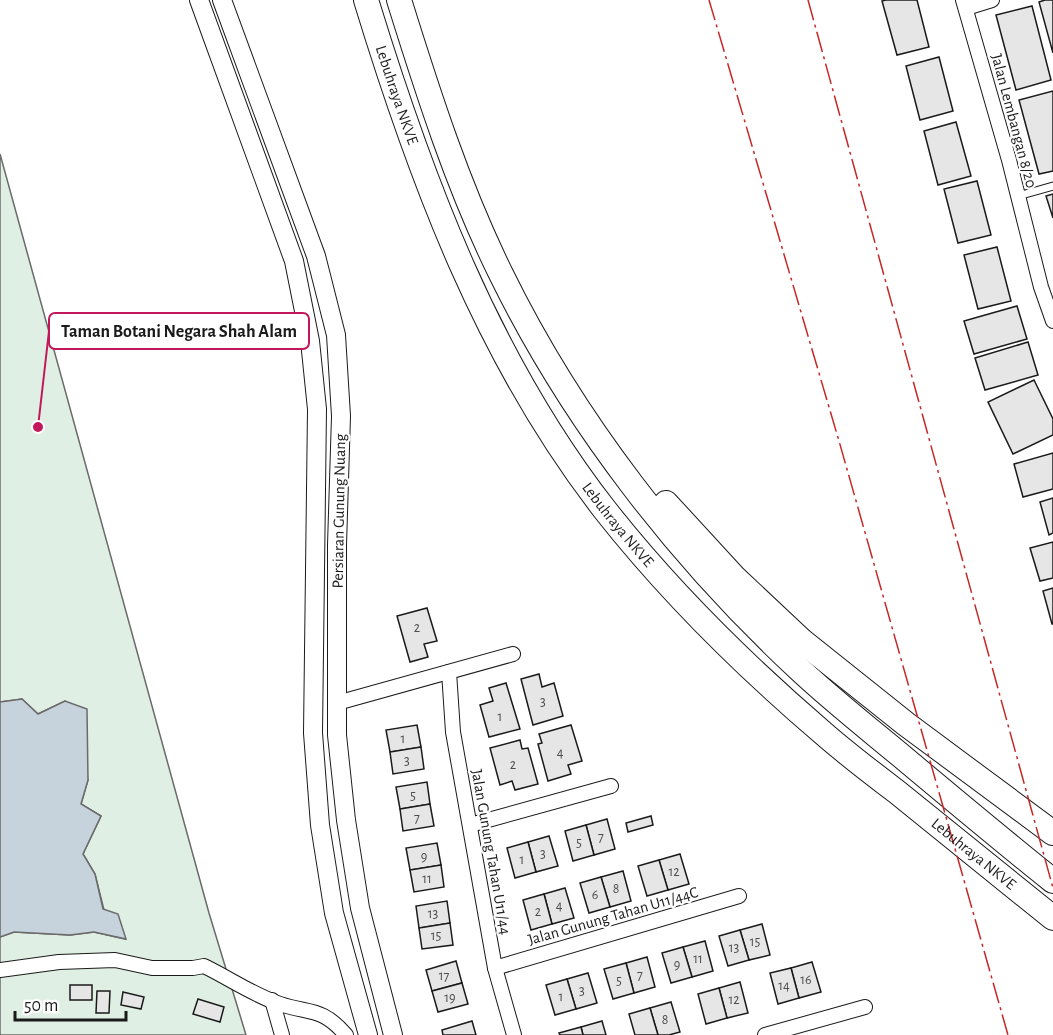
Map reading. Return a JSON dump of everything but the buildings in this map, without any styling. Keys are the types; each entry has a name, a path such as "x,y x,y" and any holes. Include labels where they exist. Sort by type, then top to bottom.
{"highway":[{"name":"Lebuhraya NKVE","path":"366,0 393,88 447,235 492,329 534,405 571,463 612,519 708,626 824,734 1053,918"},
{"name":"Lebuhraya NKVE","path":"399,0 447,144 496,264 528,325 583,417 661,521 706,574 791,661 842,707 1053,881"},
{"path":"583,417 735,578 802,640 906,724 1053,833"},
{"path":"974,854 1053,936"}],"street":[{"name":"Persiaran Gunung Nuang","path":"199,0 294,261 310,342 317,409 313,733 320,825 334,913 368,1035"},
{"name":"Persiaran Gunung Nuang","path":"222,0 316,256 336,335 341,416 337,545 337,735 346,820 360,908 393,1035"},
{"path":"965,4 992,0"},
{"name":"Jalan Lembangan 8/20","path":"965,4 1041,287 1053,321"},
{"path":"337,703 513,654"},
{"name":"Jalan Gunung Tahan U11/44","path":"449,672 453,732 495,968 514,1035"},
{"path":"470,825 611,786"},
{"name":"Jalan Gunung Tahan U11/44C","path":"495,968 739,896"},
{"path":"0,970 59,962 115,960 152,968 204,966 249,991 279,1004 307,1009 329,1018 346,1035"},
{"path":"272,1000 282,1035"},
{"path":"765,1035 865,1007"}],"lane":[{"path":"1018,196 1053,186"}],"green space":[{"path":"0,154 209,913 246,1035 0,1035 0,937 14,932 70,935 94,932 125,939 104,910 95,874 83,854 101,816 81,804 88,780 65,701 38,714 22,699 0,702"}],"shaded area":[{"path":"22,699 38,714 65,701 87,709 88,780 81,804 101,816 83,854 95,874 103,909 118,914 126,939 94,932 70,935 14,932 0,937 0,702"}],"power":[{"path":"709,0 839,441 1008,1035"},
{"path":"808,0 1053,888"}],"place":[{"name":"Taman Botani Negara Shah Alam","path":"38,427"}]}
